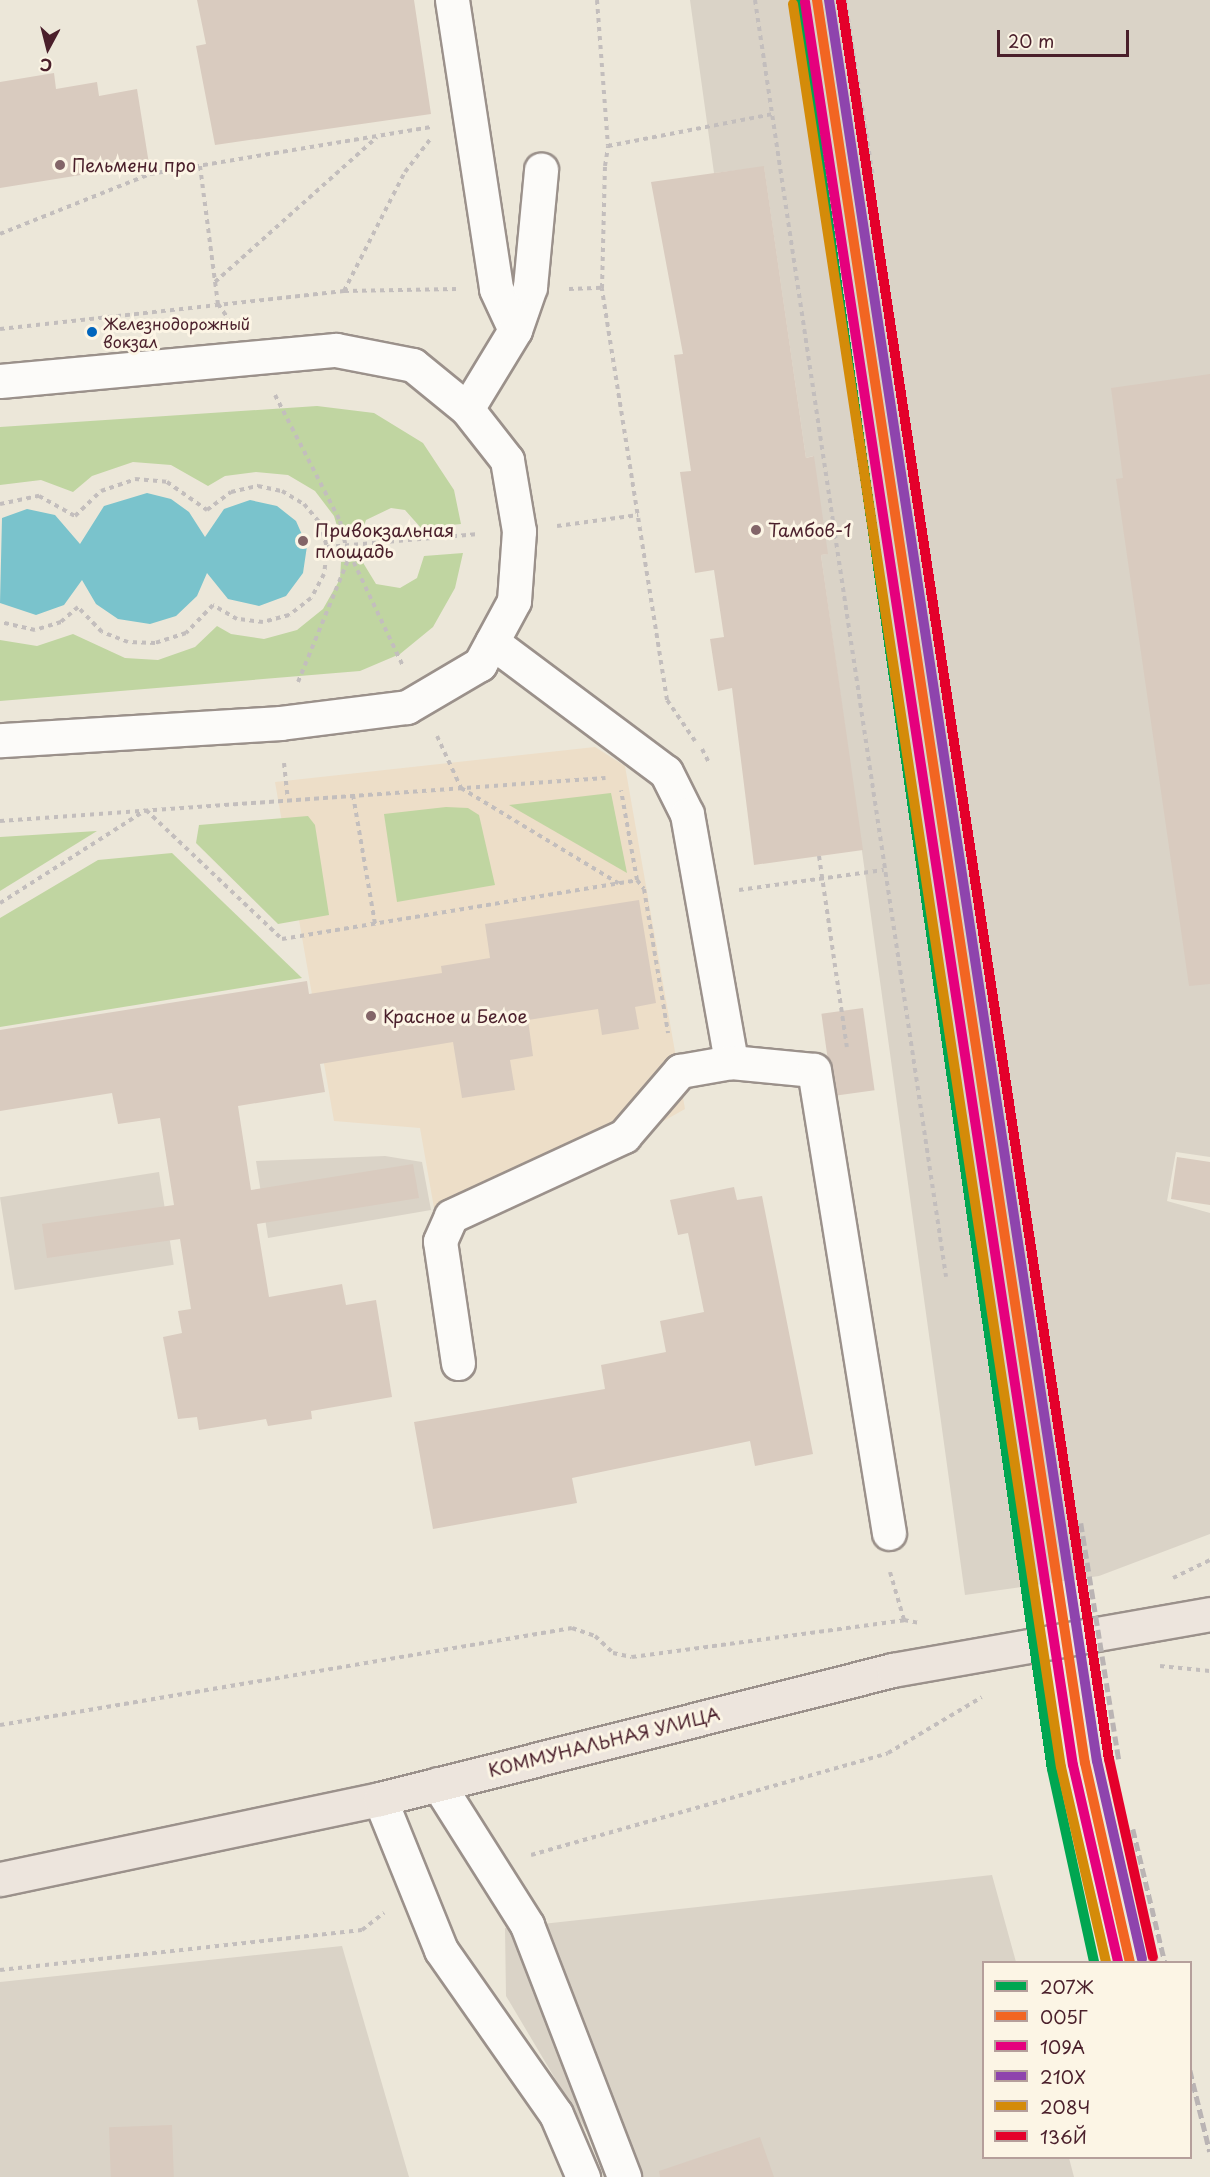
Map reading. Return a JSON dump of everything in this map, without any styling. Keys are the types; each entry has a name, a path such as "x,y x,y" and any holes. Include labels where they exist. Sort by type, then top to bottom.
{"main road":[{"name":"КОММУНАЛЬНАЯ УЛИЦА","path":"0,1879 380,1799 893,1670 1210,1614"}],"street":[{"path":"452,0 496,289 515,330"},
{"path":"467,409 515,330 530,287 541,170"},
{"path":"0,381 336,350 413,365 467,409 507,460 519,531 514,602 480,664 419,700 357,717 0,740"},
{"path":"492,642 666,772 687,814 731,1062"},
{"path":"458,1363 440,1241 451,1216 624,1136 675,1076 731,1062 814,1070 888,1547"},
{"path":"438,1784 527,1925 624,2177"},
{"path":"380,1799 441,1950 556,2114 583,2177"}],"path":[{"path":"597,0 608,146 602,288 667,700 708,756 710,767"},
{"path":"755,0 946,1277"},
{"path":"845,0 873,176"},
{"path":"608,146 772,114"},
{"path":"0,234 150,174 441,126 405,172 344,291"},
{"path":"215,282 378,137"},
{"path":"200,166 218,304 255,356 340,521 350,555 461,788 618,883"},
{"path":"530,287 602,288"},
{"path":"0,329 344,291 496,289"},
{"path":"0,504 39,496 75,516 102,491 135,479 167,482 196,496 207,510 231,492 258,486 282,490 304,504 320,523 327,547 324,574 311,598 289,615 263,622 237,619 213,605 186,633 155,643 128,642 102,632 78,607 62,622 35,630 0,622"},
{"path":"288,799 280,723 350,555"},
{"path":"0,822 288,799 618,777 637,880 644,889 675,1076"},
{"path":"353,795 375,924"},
{"path":"146,810 282,939 637,880"},
{"path":"0,903 146,810"},
{"path":"819,856 842,1010"},
{"path":"736,879 739,890 884,870"},
{"path":"0,1725 573,1628 595,1636 613,1653 633,1657 904,1620 888,1547"},
{"path":"1149,1667 1210,1671"},
{"path":"489,1866 888,1753 944,1715 991,1692"},
{"path":"0,1970 362,1930 417,1887"}],"shaded area":[{"path":"690,0 1210,0 1210,1157 1176,1152 1167,1201 1210,1213 1210,1534 1099,1576 965,1595 821,555 827,554 813,456 806,458 764,167 714,173"},
{"path":"595,747 625,766 685,1109 546,1187 434,1208 420,1128 334,1121 275,782"},
{"path":"385,1156 422,1162 431,1210 268,1238 256,1161"},
{"path":"159,1172 174,1265 15,1290 0,1197"},
{"path":"992,1875 1016,1961 982,1961 982,2159 1069,2159 1074,2177 603,2177 600,2154 506,1996 505,1928"},
{"path":"342,1946 409,2177 0,2177 0,1982"}],"green space":[{"path":"317,406 374,413 423,443 454,490 461,524 421,528 405,510 391,508 366,520 361,534 340,536 334,516 315,491 288,475 256,472 225,476 208,486 171,465 133,462 92,476 73,492 41,480 0,485 0,427"},
{"path":"463,553 455,588 433,627 400,654 360,671 0,701 0,640 37,646 73,634 125,658 158,660 195,647 217,626 231,634 264,639 297,630 323,609 340,579 341,562 362,561 376,584 400,588 417,578 424,556"},
{"path":"611,793 627,873 509,805"},
{"path":"446,807 468,808 479,815 495,885 397,902 384,814"},
{"path":"308,816 315,825 329,915 278,924 196,843 199,825"},
{"path":"97,831 0,891 0,837"},
{"path":"172,853 302,978 0,1027 0,918 98,860"}],"water":[{"path":"147,493 171,499 189,512 205,537 224,509 250,500 277,506 296,521 307,546 303,573 286,596 259,606 228,599 207,573 197,596 176,616 150,624 118,619 96,604 82,580 64,605 36,615 0,603 2,518 27,509 55,515 80,544 104,506"}],"building":[{"path":"197,0 414,0 431,114 215,145 196,46 206,44"},
{"path":"54,73 56,89 97,82 99,96 137,89 149,164 0,188 0,82"},
{"name":"Тамбов-1","path":"764,166 806,458 814,456 828,554 821,555 863,850 754,865 732,688 718,691 710,639 724,637 714,570 695,573 680,472 691,471 674,355 683,354 651,182"},
{"path":"1210,374 1210,984 1189,986 1116,479 1123,478 1111,388"},
{"path":"639,900 656,1003 635,1007 639,1029 602,1035 598,1009 528,1020 533,1056 510,1060 515,1090 462,1098 453,1042 320,1064 325,1092 238,1106 251,1190 413,1164 419,1198 257,1224 269,1297 342,1284 346,1305 376,1300 392,1397 311,1411 312,1419 268,1426 266,1419 199,1430 197,1417 178,1419 163,1337 182,1333 178,1311 191,1309 180,1239 47,1258 42,1224 174,1205 160,1118 118,1124 112,1093 0,1111 0,1030 307,981 309,994 442,973 441,966 490,958 485,924"},
{"path":"863,1008 875,1090 833,1096 821,1014"},
{"path":"1177,1157 1210,1162 1210,1205 1171,1199"},
{"path":"734,1187 737,1200 762,1196 813,1454 755,1466 750,1441 572,1478 577,1503 433,1529 414,1422 605,1389 601,1365 666,1352 660,1321 704,1312 688,1233 678,1235 670,1200"},
{"path":"172,2125 174,2177 111,2177 109,2127"},
{"path":"760,2137 774,2177 660,2177 659,2171"}],"railway":[{"path":"1081,1523 1119,1761"},
{"path":"1133,1829 1165,1961"},
{"path":"1192,2078 1210,2152"}],"transit line":[{"name":"207Ж","path":"796,0 1052,1769 1094,1961"},
{"name":"005Г","path":"817,0 1085,1763 1130,1961"},
{"name":"210Х","path":"829,0 1097,1761 1142,1959"},
{"name":"136Й","path":"841,0 1109,1759 1153,1957"},
{"name":"109А","path":"805,2 1073,1765 1118,1961"},
{"name":"208Ч","path":"793,4 1061,1767 1106,1961"}],"place":[{"name":"Пельмени про","path":"60,165"},
{"name":"Железнодорожный вокзал","path":"92,332"},
{"name":"Тамбов-1","path":"756,530"},
{"name":"Привокзальная площадь","path":"303,541"},
{"name":"Красное и Белое","path":"371,1016"}]}
